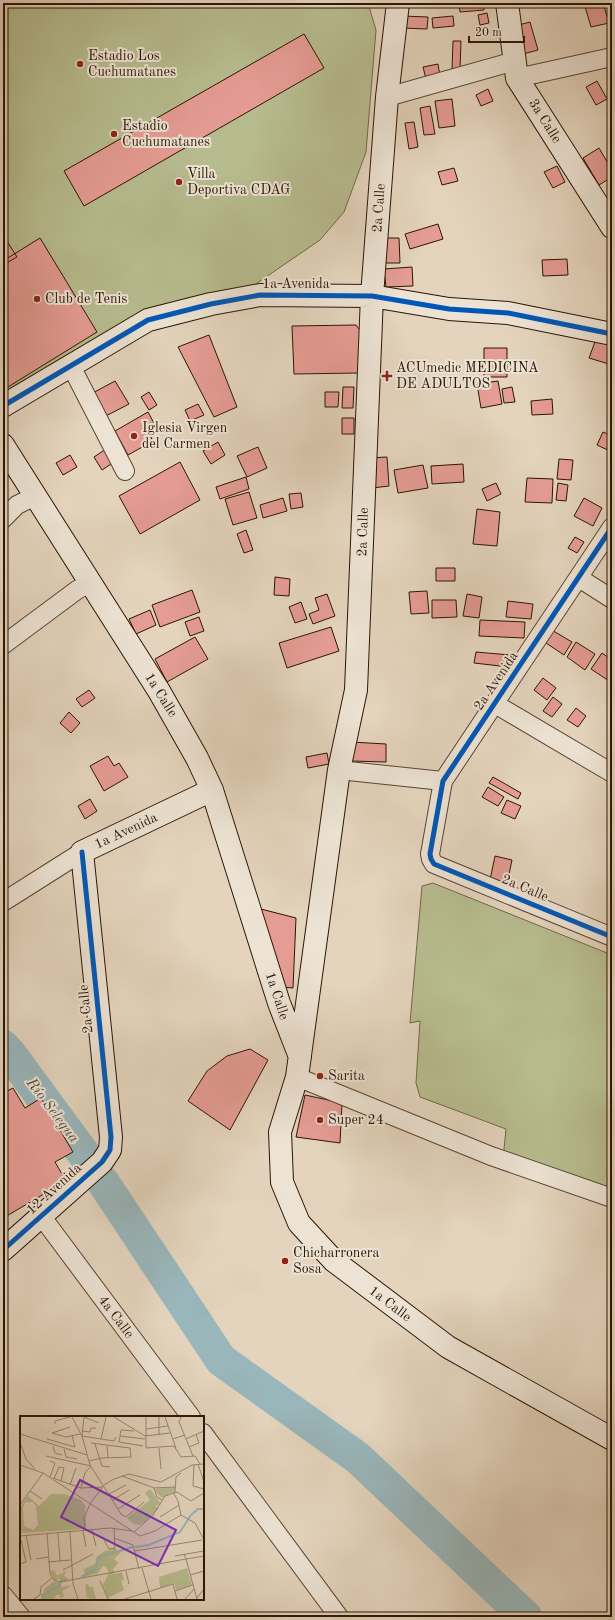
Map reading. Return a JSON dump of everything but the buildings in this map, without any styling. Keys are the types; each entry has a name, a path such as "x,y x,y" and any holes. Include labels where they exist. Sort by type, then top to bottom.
{"main road":[{"name":"2a Calle","path":"298,1067 339,770 356,690 372,296 387,97 398,3"},
{"name":"3a Calle","path":"507,3 516,70 612,228"},
{"name":"1a Avenida","path":"3,406 148,320 211,304 260,295 372,296 449,309 508,313 612,334"},
{"name":"1a Calle","path":"3,445 181,728 212,790 298,1067 280,1132 282,1182 299,1223 334,1261 448,1347 612,1439"},
{"name":"1a Avenida","path":"82,852 212,790"},
{"name":"2a Calle","path":"82,852 111,1137 110,1150 102,1162"},
{"name":"12 Avenida","path":"3,1250 102,1162"}],"street":[{"path":"387,97 516,70 612,57"},
{"path":"70,366 125,470"},
{"path":"3,518 17,505 35,496"},
{"name":"2a Avenida","path":"431,859 430,854 444,781 612,527"},
{"path":"578,578 612,599"},
{"path":"3,645 78,590 90,583"},
{"path":"495,704 612,773"},
{"path":"339,770 444,781"},
{"name":"1a Avenida","path":"3,902 82,852"},
{"name":"2a Calle","path":"431,859 434,864 612,937"},
{"path":"298,1067 491,1156 612,1198"},
{"name":"4a Calle","path":"42,1216 190,1416"},
{"path":"204,1435 339,1617"},
{"path":"3,1595 21,1617"}],"green space":[{"name":"Villa Deportiva CDAG","path":"3,3 368,3 376,30 366,152 344,212 320,240 250,288 146,319 3,412"},
{"path":"433,883 612,955 612,1196 503,1159 506,1129 420,1097 416,1083 420,1021 410,1023 422,886"}],"waterway":[{"name":"Río Selegua","path":"3,1046 86,1157"},
{"path":"103,1182 221,1360 358,1458 526,1617"}],"cycle path":[{"path":"3,406 148,320 211,304 260,295 372,296 449,309 508,313 612,334"},
{"path":"612,527 443,781 430,854 434,864 612,937"},
{"path":"3,1250 102,1162 110,1150 111,1137 82,852"}],"place":[{"name":"Estadio Los Cuchumatanes","path":"80,64"},
{"name":"Estadio Cuchumatanes","path":"114,134"},
{"name":"Villa Deportiva CDAG","path":"179,182"},
{"name":"Club de Tenis","path":"37,299"},
{"name":"ACUmedic MEDICINA DE ADULTOS","path":"387,376"},
{"name":"Iglesia Virgen del Carmen","path":"134,436"},
{"name":"Sarita","path":"320,1076"},
{"name":"Super 24","path":"320,1120"},
{"name":"Chicharronera Sosa","path":"285,1261"}]}
